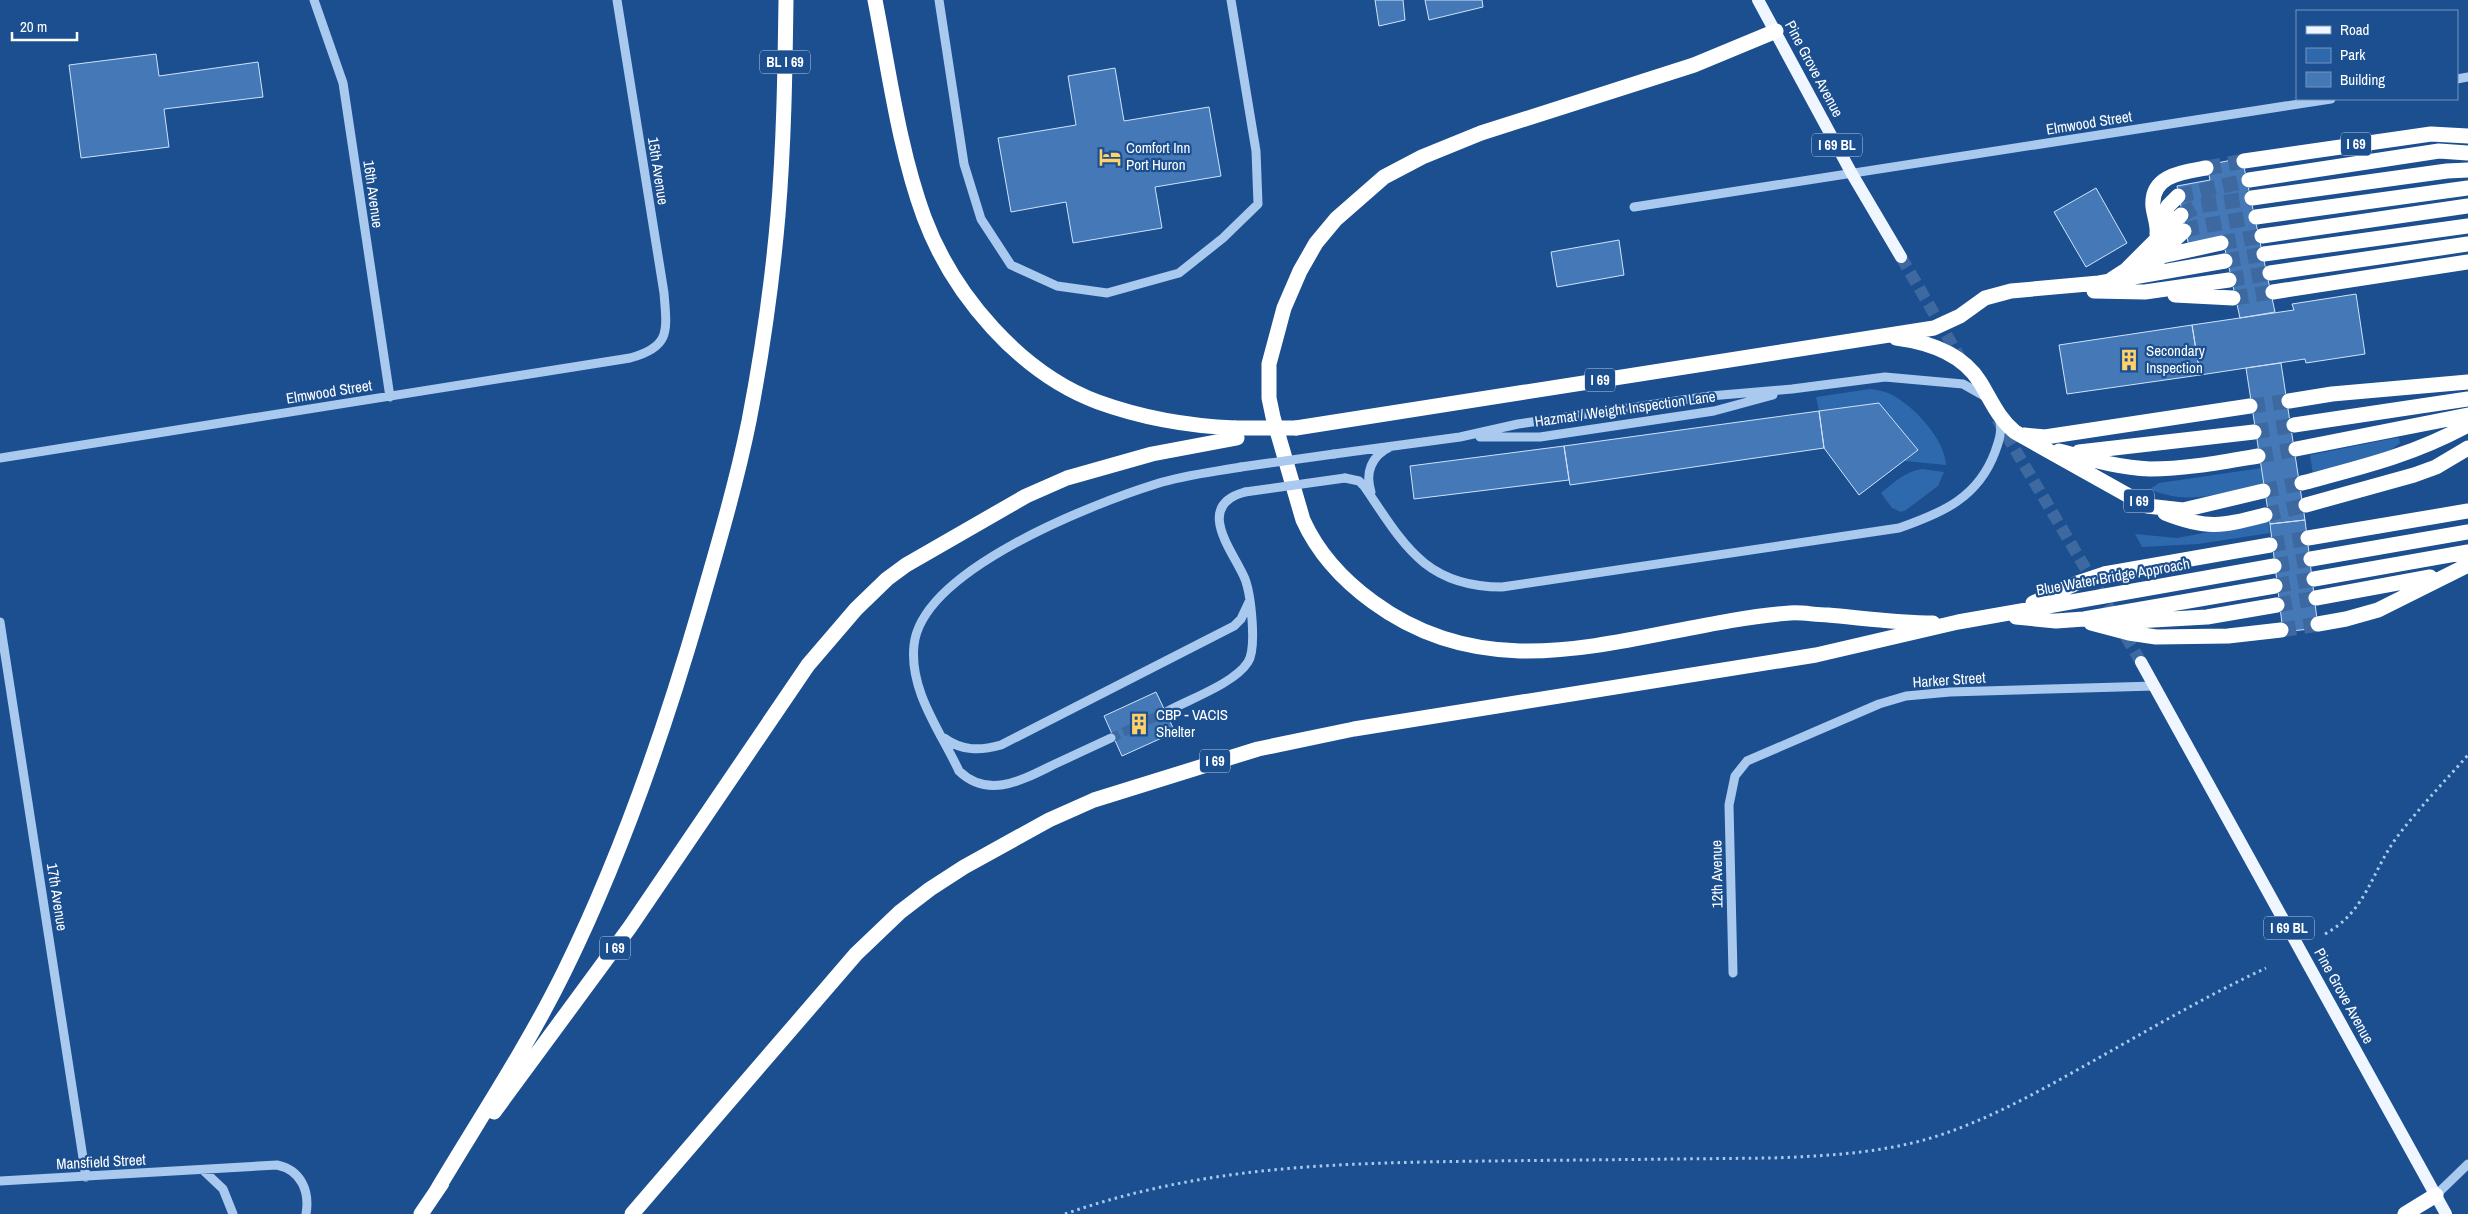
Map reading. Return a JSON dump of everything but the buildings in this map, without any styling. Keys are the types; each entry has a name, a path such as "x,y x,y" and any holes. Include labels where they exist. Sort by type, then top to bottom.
{"highway":[{"name":"BL I 69","path":"436,1190 525,1044 564,973 635,810 669,710 715,554 748,423 767,309 778,215 784,124 786,0"},
{"path":"875,0 909,171 922,210 937,246 952,273 981,313 1001,335 1038,368 1076,392 1097,402 1151,418 1236,433"},
{"path":"1776,31 1694,65 1481,133 1422,157 1384,176 1336,219 1316,243 1300,271 1284,308 1269,364 1269,398 1273,417 1303,520 1320,550 1347,581 1387,612 1432,634 1480,648 1505,652 1560,650 1792,613 1928,623 1958,622"},
{"name":"I 69","path":"2244,161 2431,134 2468,136"},
{"name":"I 69","path":"2249,180 2439,151 2468,152"},
{"path":"2157,234 2152,199 2157,187 2174,174 2206,168"},
{"path":"2252,198 2446,171 2468,170"},
{"path":"2256,217 2468,188"},
{"name":"I 69","path":"2127,286 2140,273 2168,206 2178,196"},
{"path":"2262,236 2468,206"},
{"name":"I 69","path":"2149,255 2181,215"},
{"path":"2264,254 2468,226"},
{"name":"I 69","path":"2099,283 2126,270 2184,231"},
{"name":"I 69","path":"2149,255 2162,256 2221,243"},
{"path":"2270,273 2468,244"},
{"name":"I 69","path":"2127,286 2226,261"},
{"path":"2273,292 2468,262"},
{"name":"I 69","path":"420,1214 630,927 783,698 838,627 887,579 906,565 1026,496 1067,478 1236,433 1326,424 1934,328 1947,324 1977,303 2004,293 2024,289 2230,280"},
{"name":"I 69","path":"2056,288 2099,283 2233,298"},
{"name":"I 69","path":"1874,336 1911,340 1946,352 1970,369 1999,416 2021,436 2147,506 2188,522 2210,526 2266,515"},
{"path":"2289,400 2332,394 2468,382"},
{"path":"2294,425 2468,399"},
{"path":"2021,436 2045,437 2250,406"},
{"path":"2296,449 2468,415"},
{"path":"2302,483 2403,456 2435,444 2468,425"},
{"name":"I 69","path":"2058,451 2096,451 2254,432"},
{"name":"I 69","path":"2021,436 2058,451 2111,464 2151,469 2258,456"},
{"path":"2306,505 2436,467 2468,448"},
{"name":"I 69","path":"2147,506 2183,510 2262,491"},
{"path":"2308,538 2468,511"},
{"path":"2311,559 2468,532"},
{"path":"2014,612 2092,577 2270,545"},
{"path":"2314,579 2468,552"},
{"path":"2316,598 2411,581 2468,565"},
{"path":"2318,624 2378,610 2468,565"},
{"name":"Blue Water Bridge Approach","path":"1958,622 2274,566"},
{"path":"2056,620 2084,620 2275,586"},
{"path":"1995,616 2091,623 2207,617 2277,605"},
{"name":"I 69","path":"632,1214 856,954 900,912 930,889 964,867 1050,820 1094,800 1267,747 1354,730 1816,655 1958,622"},
{"path":"2091,623 2129,633 2156,637 2228,636 2281,630"},
{"path":"2405,1214 2436,1196"}],"main road":[{"name":"Pine Grove Avenue","path":"1758,0 1852,174 1901,257"},
{"name":"Pine Grove Avenue","path":"2141,662 2446,1214"}],"street":[{"name":"16th Avenue","path":"314,0 343,84 390,396"},
{"name":"15th Avenue","path":"617,0 664,293 666,330 659,346"},
{"path":"939,0 964,164 981,219 1011,265 1057,286 1107,293 1179,273 1223,238 1258,204 1256,151 1231,0"},
{"name":"Elmwood Street","path":"1634,207 2325,100"},
{"name":"Elmwood Street","path":"0,458 630,358 649,353 659,346"},
{"path":"1111,738 1018,781 999,786 974,782 965,776 959,771 944,738 920,694 913,662 914,643 926,612 939,596 1000,552 1078,511 1158,483 1241,466 1394,444 1460,437 1518,424 1710,396 1792,389 1867,378 1903,377 1963,384 1991,401"},
{"name":"Hazmat / Weight Inspection Lane","path":"1460,437 1540,437 1714,411 1792,389"},
{"path":"1168,711 1234,676 1242,670 1249,660 1252,649 1249,602 1244,578 1223,539 1219,527 1219,517 1229,500 1245,492 1345,478 1359,481 1374,499 1403,542 1426,565 1443,575 1464,582 1502,587 1899,528 1928,518 1966,497 1974,489 1989,466 1999,440 1999,416"},
{"path":"1374,499 1369,486 1370,467 1374,458 1394,444"},
{"path":"944,738 959,748 987,749 1001,745 1234,626 1241,620 1249,602"},
{"name":"17th Avenue","path":"0,622 86,1177"},
{"name":"Harker Street","path":"1735,776 1747,761 1757,756 1879,704 1906,696 1950,692 2154,686"},
{"name":"12th Avenue","path":"1732,973 1729,805 1735,776"},
{"path":"2436,1196 2468,1164"},
{"name":"Mansfield Street","path":"0,1181 204,1171 267,1165 287,1167 295,1172 304,1188 307,1206 306,1214"},
{"path":"204,1171 223,1189 233,1214"}],"path":[{"path":"2325,934 2340,925 2352,914 2396,839 2468,755"},
{"path":"1066,1214 1146,1190 1222,1175 1292,1167 1372,1163 1773,1158 1832,1156 1881,1149 1930,1138 1990,1116 2024,1100 2199,1002 2266,968"}],"green space":[{"path":"1870,389 1893,395 1921,418 1941,446 1946,465 1904,461 1918,450 1879,403 1819,411 1816,397"},
{"path":"2399,438 2400,443 2388,452 2313,474 2310,455"},
{"path":"2262,468 2264,483 2221,494 2179,497 2150,489 2159,483"},
{"path":"1922,469 1944,472 1938,486 1906,510 1901,512 1892,508 1881,493 1905,475"},
{"path":"2268,521 2270,533 2198,544 2142,547 2135,534 2177,538"}],"tunnel":[{"path":"2206,168 2244,161"},
{"path":"2178,196 2249,180"},
{"path":"2181,215 2198,206 2252,198"},
{"path":"2184,231 2256,217"},
{"path":"2221,243 2262,236"},
{"path":"2225,261 2264,254"},
{"path":"1901,257 1963,363"},
{"path":"2229,280 2270,273"},
{"path":"2233,298 2273,292"},
{"path":"2250,406 2289,401"},
{"path":"1997,419 2141,662"},
{"path":"2254,432 2294,425"},
{"path":"2258,456 2296,449"},
{"path":"2263,491 2302,483"},
{"path":"2265,515 2306,505"},
{"path":"2270,545 2308,538"},
{"path":"2274,566 2311,559"},
{"path":"2275,586 2314,579"},
{"path":"2277,605 2316,598"},
{"path":"2281,630 2318,624"},
{"path":"1111,738 1168,711"}],"place":[{"name":"Comfort Inn Port Huron","path":"1110,157"},
{"name":"Secondary Inspection","path":"2129,360"},
{"name":"CBP - VACIS Shelter","path":"1139,724"}]}
